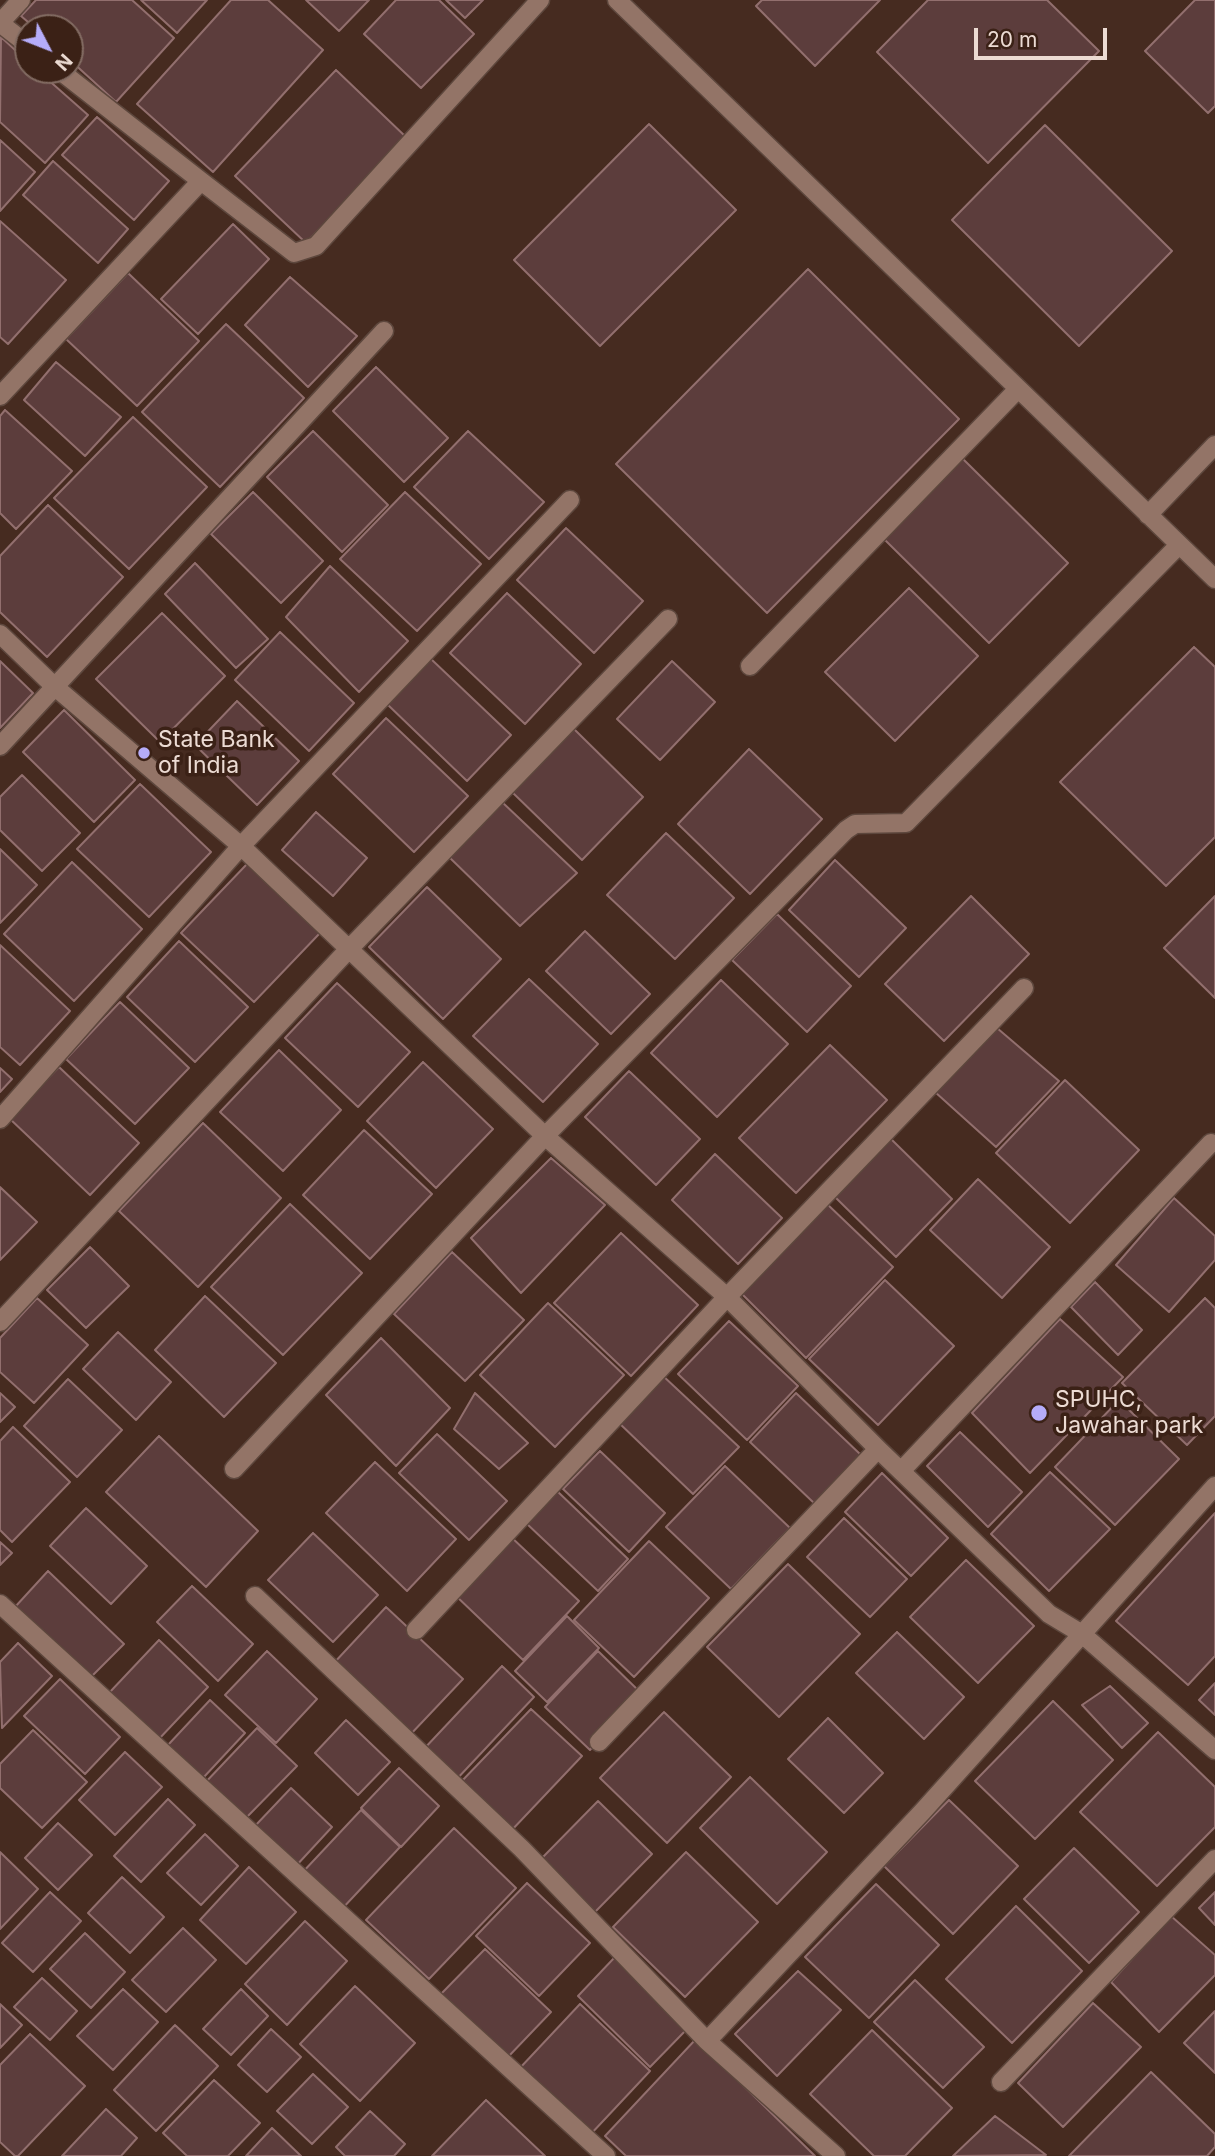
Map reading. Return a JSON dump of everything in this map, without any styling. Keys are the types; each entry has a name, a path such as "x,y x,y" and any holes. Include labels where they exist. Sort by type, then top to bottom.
{"street":[{"path":"77,84 293,253 316,246 540,0"},
{"path":"617,0 1215,579"},
{"path":"14,2 0,23 14,34"},
{"path":"0,396 201,181"},
{"path":"0,746 384,331"},
{"path":"750,666 1018,389"},
{"path":"1148,515 1215,445"},
{"path":"0,1119 241,846 570,500"},
{"path":"234,1469 545,1136 846,830 855,824 906,823 1179,545"},
{"path":"0,1322 348,950 668,619"},
{"path":"0,634 54,686 241,846 545,1136 727,1297 878,1449 1049,1614 1082,1634 1215,1750"},
{"path":"415,1630 727,1297 1024,988"},
{"path":"902,1470 1211,1143"},
{"path":"599,1742 878,1449"},
{"path":"707,2041 923,1811 1215,1486"},
{"path":"255,1596 522,1849 707,2041 836,2156"},
{"path":"0,1604 606,2156"},
{"path":"1001,2082 1215,1859"}],"building":[{"path":"36,0 132,0 174,38 116,102 84,73 84,14 23,14"},
{"path":"141,0 207,0 177,33"},
{"path":"231,0 268,0 323,50 213,172 137,104"},
{"path":"306,0 369,0 339,31"},
{"path":"396,0 439,0 474,34 421,88 364,34"},
{"path":"446,0 483,0 465,18"},
{"path":"762,0 880,0 815,66 756,6"},
{"path":"928,0 1047,0 1099,51 988,163 877,52"},
{"path":"1195,0 1215,0 1215,106 1208,113 1145,51"},
{"path":"1,37 14,49 14,84 53,84 88,115 45,163 0,122"},
{"path":"336,70 407,138 306,243 235,176"},
{"path":"97,117 169,181 134,220 62,155"},
{"path":"649,124 736,210 600,346 514,260"},
{"path":"1045,125 1172,251 1079,346 952,220"},
{"path":"0,140 35,172 0,211"},
{"path":"53,161 128,229 98,263 23,195"},
{"path":"0,221 66,280 8,344 0,337"},
{"path":"233,224 269,259 198,334 161,299"},
{"path":"808,269 959,419 767,613 616,464"},
{"path":"128,273 199,341 137,406 66,339"},
{"path":"290,277 357,336 308,387 245,325"},
{"path":"226,324 304,398 220,487 142,412"},
{"path":"56,362 121,417 85,456 24,400"},
{"path":"376,367 448,438 404,482 333,411"},
{"path":"5,410 72,471 16,529 0,513 0,416"},
{"path":"133,417 207,487 129,569 54,498"},
{"path":"313,431 388,505 342,552 267,477"},
{"path":"468,431 544,502 489,559 414,487"},
{"path":"961,457 1068,563 989,643 882,537"},
{"path":"253,492 323,561 281,603 211,534"},
{"path":"405,492 481,564 417,631 340,559"},
{"path":"48,505 123,577 47,657 0,612 0,556"},
{"path":"566,528 643,601 594,653 517,580"},
{"path":"195,563 268,639 236,668 165,594"},
{"path":"330,566 408,641 359,692 286,617"},
{"path":"909,588 978,656 895,741 825,672"},
{"path":"507,593 581,664 525,724 450,653"},
{"path":"162,613 225,676 160,742 96,679"},
{"path":"280,632 354,703 309,751 235,680"},
{"path":"1194,647 1215,667 1215,837 1166,886 1060,782"},
{"path":"431,659 511,735 467,781 387,704"},
{"path":"0,661 33,693 0,728"},
{"path":"672,661 715,702 660,760 617,719"},
{"path":"237,701 299,761 257,805 195,745"},
{"path":"64,710 135,780 94,822 23,752"},
{"path":"386,718 468,796 414,852 333,774"},
{"path":"574,729 643,797 582,860 512,792"},
{"path":"749,749 822,819 750,894 678,824"},
{"path":"22,775 80,833 42,871 0,830 0,797"},
{"path":"140,784 211,852 149,917 77,849"},
{"path":"502,802 577,873 520,926 449,857"},
{"path":"316,812 367,858 333,896 282,850"},
{"path":"666,833 734,898 675,959 607,895"},
{"path":"0,849 37,885 0,923"},
{"path":"835,860 906,928 859,977 789,910"},
{"path":"72,862 142,929 74,1001 4,934"},
{"path":"247,864 320,933 254,1002 181,933"},
{"path":"427,887 501,959 443,1019 369,947"},
{"path":"971,896 1029,954 944,1041 885,984"},
{"path":"1215,896 1215,998 1164,948"},
{"path":"777,914 851,986 807,1032 732,960"},
{"path":"585,931 650,994 611,1034 546,971"},
{"path":"179,941 248,1007 195,1062 127,997"},
{"path":"0,945 70,1011 20,1065 0,1047"},
{"path":"529,979 598,1044 543,1102 473,1036"},
{"path":"721,980 788,1044 717,1117 651,1053"},
{"path":"337,983 410,1052 358,1107 285,1038"},
{"path":"120,1002 189,1068 135,1124 66,1059"},
{"path":"997,1028 1059,1081 996,1147 935,1092"},
{"path":"830,1045 887,1100 796,1193 739,1138"},
{"path":"279,1050 341,1110 283,1171 220,1112"},
{"path":"423,1062 493,1129 436,1188 367,1121"},
{"path":"59,1067 139,1143 90,1195 9,1118"},
{"path":"0,1068 12,1079 0,1092"},
{"path":"629,1071 700,1139 656,1185 585,1117"},
{"path":"1065,1080 1139,1150 1070,1223 996,1153"},
{"path":"203,1123 281,1198 198,1287 119,1211"},
{"path":"364,1130 432,1194 370,1259 303,1195"},
{"path":"890,1138 952,1199 896,1257 834,1196"},
{"path":"715,1154 782,1218 738,1264 672,1200"},
{"path":"551,1158 605,1205 521,1293 471,1238"},
{"path":"978,1179 1050,1247 1002,1298 930,1230"},
{"path":"0,1187 37,1222 0,1260"},
{"path":"1174,1198 1215,1236 1215,1260 1169,1312 1116,1265"},
{"path":"826,1203 893,1267 806,1358 742,1294"},
{"path":"290,1204 362,1273 283,1355 211,1287"},
{"path":"621,1233 698,1305 631,1376 554,1303"},
{"path":"90,1247 129,1286 86,1328 47,1290"},
{"path":"452,1252 524,1320 465,1381 394,1314"},
{"path":"885,1280 954,1346 878,1425 809,1359"},
{"path":"1095,1282 1142,1330 1118,1355 1071,1307"},
{"path":"205,1296 276,1363 224,1417 155,1350"},
{"path":"37,1298 88,1345 34,1403 0,1372 0,1338"},
{"path":"1205,1298 1215,1308 1215,1416 1187,1445 1122,1383"},
{"path":"548,1303 624,1375 555,1447 480,1375"},
{"path":"1060,1319 1123,1377 1030,1473 972,1413"},
{"path":"729,1321 798,1386 747,1440 678,1374"},
{"path":"118,1332 171,1382 136,1420 83,1369"},
{"path":"381,1338 450,1408 396,1466 326,1395"},
{"path":"662,1375 739,1447 693,1494 618,1422"},
{"path":"68,1379 122,1430 77,1477 24,1426"},
{"path":"0,1393 15,1407 0,1422"},
{"path":"475,1393 528,1443 499,1469 454,1429"},
{"path":"796,1393 861,1455 815,1504 750,1442"},
{"path":"1119,1400 1179,1459 1115,1525 1055,1467"},
{"path":"13,1427 70,1482 12,1542 0,1530 0,1441"},
{"path":"960,1432 1022,1492 988,1527 927,1466"},
{"path":"437,1434 507,1501 469,1540 399,1473"},
{"path":"159,1436 258,1531 206,1587 106,1492"},
{"path":"600,1451 665,1513 629,1552 563,1489"},
{"path":"375,1462 456,1539 407,1591 326,1513"},
{"path":"725,1466 790,1528 731,1589 666,1527"},
{"path":"1050,1472 1110,1529 1049,1591 991,1534"},
{"path":"882,1473 948,1538 911,1576 845,1512"},
{"path":"556,1490 628,1559 598,1591 526,1523"},
{"path":"86,1508 147,1566 111,1604 50,1546"},
{"path":"1215,1513 1215,1656 1188,1685 1116,1621"},
{"path":"844,1518 907,1579 870,1617 807,1557"},
{"path":"313,1533 378,1595 333,1642 268,1580"},
{"path":"510,1536 579,1601 523,1660 454,1594"},
{"path":"649,1541 709,1598 634,1677 574,1620"},
{"path":"0,1542 12,1553 0,1565"},
{"path":"966,1560 1034,1626 978,1683 910,1617"},
{"path":"788,1564 860,1634 779,1717 707,1647"},
{"path":"48,1571 124,1644 90,1678 15,1607"},
{"path":"192,1586 253,1644 218,1681 157,1622"},
{"path":"386,1607 463,1679 409,1736 333,1664"},
{"path":"567,1616 599,1648 547,1702 515,1671"},
{"path":"897,1632 964,1697 924,1739 856,1673"},
{"path":"159,1640 208,1687 158,1740 109,1693"},
{"path":"18,1643 52,1676 2,1728 0,1662"},
{"path":"267,1651 317,1699 276,1743 225,1695"},
{"path":"598,1651 642,1694 590,1750 545,1707"},
{"path":"502,1666 534,1697 454,1782 422,1751"},
{"path":"60,1679 120,1737 85,1774 24,1716"},
{"path":"1215,1683 1215,1715 1199,1700"},
{"path":"1110,1686 1148,1723 1122,1748 1082,1705"},
{"path":"210,1700 245,1733 203,1778 168,1745"},
{"path":"1053,1701 1113,1760 1035,1839 975,1781"},
{"path":"531,1709 582,1756 510,1832 459,1784"},
{"path":"664,1712 731,1777 667,1843 600,1778"},
{"path":"828,1718 883,1773 844,1813 788,1759"},
{"path":"346,1720 390,1762 358,1795 315,1753"},
{"path":"257,1728 297,1766 243,1821 203,1785"},
{"path":"33,1730 87,1782 42,1828 0,1788 0,1764"},
{"path":"1158,1732 1215,1787 1215,1827 1157,1886 1080,1812"},
{"path":"125,1752 162,1787 115,1835 79,1800"},
{"path":"399,1768 439,1806 401,1847 361,1808"},
{"path":"750,1777 827,1852 777,1904 700,1828"},
{"path":"291,1788 332,1827 295,1867 254,1827"},
{"path":"168,1799 195,1825 141,1882 114,1856"},
{"path":"949,1800 1018,1866 953,1934 884,1866"},
{"path":"598,1801 652,1854 595,1912 542,1858"},
{"path":"361,1810 400,1847 340,1911 301,1874"},
{"path":"58,1823 92,1855 58,1890 25,1858"},
{"path":"454,1828 516,1888 429,1979 366,1920"},
{"path":"205,1834 238,1866 201,1905 167,1873"},
{"path":"1074,1848 1139,1912 1089,1963 1024,1899"},
{"path":"0,1852 38,1889 0,1929"},
{"path":"686,1852 758,1922 685,1997 613,1927"},
{"path":"249,1867 296,1912 246,1964 200,1920"},
{"path":"122,1877 164,1917 130,1953 88,1913"},
{"path":"527,1883 590,1943 539,1996 476,1936"},
{"path":"876,1884 939,1945 869,2018 805,1957"},
{"path":"50,1892 81,1921 33,1972 2,1943"},
{"path":"1215,1892 1215,1925 1199,1908"},
{"path":"1016,1906 1082,1971 1012,2043 946,1979"},
{"path":"1171,1916 1215,1955 1215,1975 1159,2032 1111,1982"},
{"path":"305,1921 347,1961 287,2025 245,1984"},
{"path":"183,1928 216,1960 166,2012 132,1980"},
{"path":"85,1933 125,1972 91,2008 50,1969"},
{"path":"485,1949 551,2012 507,2058 440,1995"},
{"path":"615,1957 688,2028 650,2067 578,1996"},
{"path":"798,1971 841,2010 777,2076 735,2034"},
{"path":"42,1978 77,2011 50,2040 14,2007"},
{"path":"915,1980 984,2047 943,2088 874,2022"},
{"path":"355,1986 415,2043 360,2101 300,2044"},
{"path":"123,1989 158,2022 113,2070 77,2036"},
{"path":"241,1989 268,2016 231,2055 203,2029"},
{"path":"1093,2003 1141,2047 1063,2127 1018,2083"},
{"path":"0,2004 22,2025 0,2048"},
{"path":"580,2004 650,2071 589,2136 519,2069"},
{"path":"1215,2011 1215,2073 1184,2043"},
{"path":"175,2025 218,2066 156,2131 114,2090"},
{"path":"271,2029 301,2057 267,2092 238,2065"},
{"path":"872,2030 952,2108 905,2156 874,2156 810,2094"},
{"path":"30,2034 85,2086 18,2156 15,2156 0,2142 0,2065"},
{"path":"696,2039 815,2156 626,2156 605,2136"},
{"path":"1151,2072 1215,2134 1215,2147 1207,2156 1069,2156"},
{"path":"313,2074 348,2107 312,2144 277,2111"},
{"path":"214,2080 260,2123 228,2156 187,2156 163,2133"},
{"path":"486,2100 545,2156 432,2156"},
{"path":"106,2109 137,2138 121,2156 62,2156"},
{"path":"370,2111 405,2144 394,2156 345,2156 336,2147"},
{"path":"995,2116 1046,2155 953,2156"},
{"path":"272,2128 301,2156 246,2156"}],"place":[{"name":"State Bank of India","path":"144,753"},
{"name":"SPUHC, Jawahar park","path":"1039,1413"}]}
